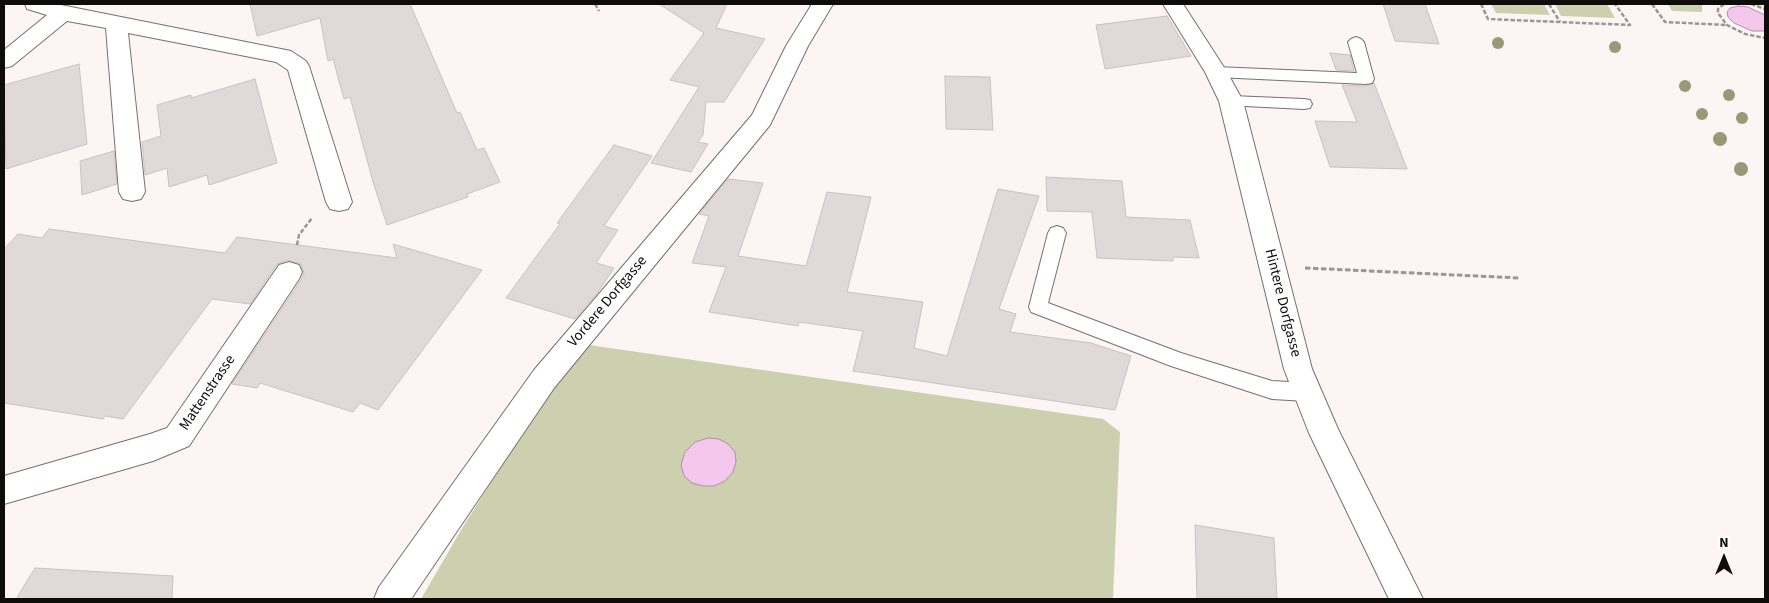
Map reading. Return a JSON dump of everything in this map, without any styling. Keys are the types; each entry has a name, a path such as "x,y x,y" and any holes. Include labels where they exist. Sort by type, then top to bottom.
{"street":[{"path":"35,4 63,13 283,56 298,66 339,202"},
{"name":"Vordere Dorfgasse","path":"391,599 544,379 762,119 797,46 822,4"},
{"name":"Hintere Dorfgasse","path":"1173,4 1216,72 1231,101 1287,330 1307,392 1324,433 1406,599"},
{"path":"4,60 63,13"},
{"path":"116,23 132,192"},
{"name":"Mattenstrasse","path":"4,490 153,447 178,437 289,272"}],"lane":[{"path":"1216,72 1366,79 1356,42"},
{"path":"1231,101 1304,104"},
{"path":"1057,233 1038,307 1178,360 1272,390 1307,392"}],"path":[{"path":"595,4 599,11"},
{"path":"1480,4 1488,19 1630,25 1615,4"},
{"path":"1549,4 1560,22"},
{"path":"1652,4 1665,22 1727,24"},
{"path":"1724,4 1718,8 1718,14 1727,24 1745,34 1765,38"},
{"path":"1751,4 1765,9"},
{"path":"299,235 313,216"},
{"path":"1272,267 1520,278"}],"green space":[{"path":"1491,4 1544,4 1550,15 1496,13"},
{"path":"1555,4 1607,4 1615,18 1561,16"},
{"path":"1668,4 1702,4 1702,12 1672,11"},
{"path":"589,345 1103,419 1120,432 1113,599 421,599 464,525 539,407"}],"shaded area":[{"path":"1738,6 1748,7 1765,15 1765,31 1752,31 1734,23 1728,17 1727,12 1730,8"},
{"path":"708,438 719,439 728,444 735,452 736,462 733,472 725,481 714,486 692,483 684,476 681,465 685,452 695,442"}],"building":[{"path":"250,4 410,4 457,113 460,112 477,150 484,148 500,182 467,194 468,197 387,225 373,182 350,97 344,99 333,59 328,61 320,18 257,36"},
{"path":"659,4 727,4 716,28 765,39 724,102 706,102 703,135 698,142 708,144 691,172 651,163 699,87 670,80 704,33"},
{"path":"1383,4 1425,4 1439,44 1395,41"},
{"path":"1167,16 1191,56 1105,69 1096,25"},
{"path":"1330,53 1350,55 1354,71 1336,70"},
{"path":"79,64 87,144 6,169 4,85"},
{"path":"945,76 990,77 993,130 946,129"},
{"path":"255,79 277,163 209,185 207,175 169,187 167,168 145,175 142,142 161,136 157,105 191,95 191,98"},
{"path":"1374,83 1407,169 1330,167 1315,121 1357,122 1342,85 1366,86"},
{"path":"614,145 652,156 604,226 618,230 596,263 614,268 598,292 575,319 506,298 560,224 557,223"},
{"path":"114,151 117,184 82,195 80,161"},
{"path":"1046,177 1122,181 1126,217 1190,220 1199,258 1173,257 1173,261 1097,258 1092,212 1047,211"},
{"path":"728,179 763,183 738,256 806,266 827,192 871,197 847,292 923,302 914,348 947,356 998,189 1039,196 999,309 1016,314 1010,332 1091,343 1131,356 1115,410 853,371 863,331 799,322 798,326 709,312 726,267 692,263 709,216 699,214"},
{"path":"49,229 225,253 237,237 397,258 393,244 482,270 378,410 360,403 353,412 260,383 257,388 232,384 301,280 304,273 301,264 288,260 277,264 250,304 212,299 123,419 105,416 103,419 4,403 4,249 18,234 42,238"},
{"path":"1195,525 1274,538 1277,599 1197,599"},
{"path":"35,568 173,576 172,599 16,599"}]}
